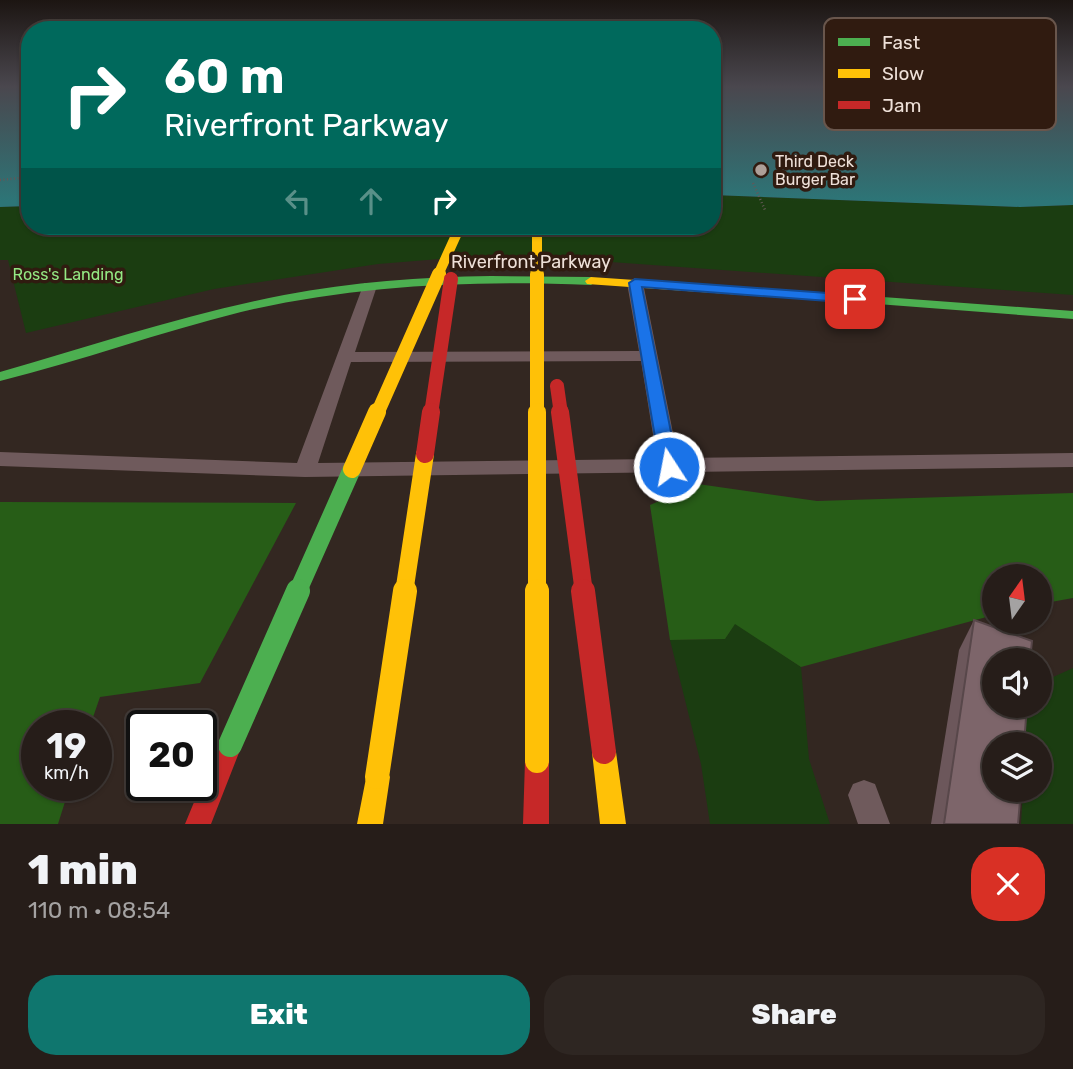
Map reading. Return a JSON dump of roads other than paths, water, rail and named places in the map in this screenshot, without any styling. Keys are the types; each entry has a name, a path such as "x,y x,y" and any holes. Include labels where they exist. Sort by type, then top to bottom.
{"main road":[{"path":"198,824 455,235"},
{"path":"370,824 457,235"},
{"path":"536,824 537,235"},
{"path":"538,235 613,824"},
{"name":"Riverfront Parkway","path":"0,377 199,319 285,300 369,286 461,279 581,279 1073,315"}],"lane":[{"path":"635,283 669,467"},
{"path":"305,470 369,286"},
{"path":"344,357 648,356"},
{"path":"0,458 305,470 1073,460"}],"water":[{"path":"0,124 21,124 21,206 0,207"},
{"path":"721,124 824,124 824,130 1056,130 1056,124 1073,124 1073,205 1020,207 721,195"}],"place":[{"name":"Third Deck Burger Bar","path":"761,170"}],"park label":[{"name":"Ross's Landing","path":"68,274"}]}
